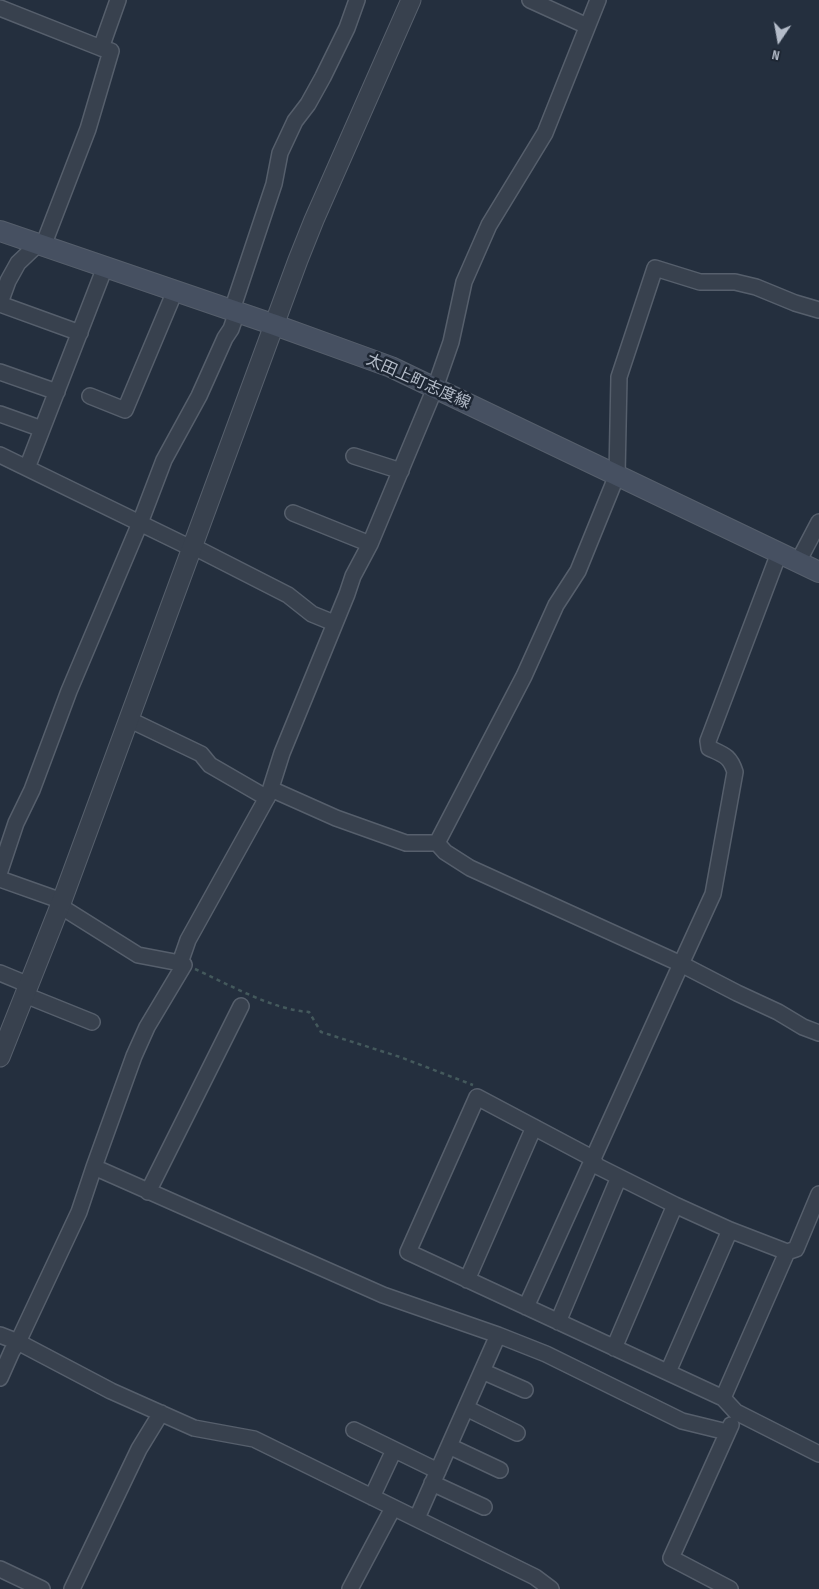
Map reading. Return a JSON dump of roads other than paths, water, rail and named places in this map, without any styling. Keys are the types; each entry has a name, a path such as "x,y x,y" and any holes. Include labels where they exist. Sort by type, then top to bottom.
{"main road":[{"name":"太田上町志度線","path":"0,231 275,325 391,367 819,572"}],"street":[{"path":"101,48 118,0"},
{"path":"0,871 16,823 32,790 69,691 140,523 164,460 199,396 231,328 234,311 274,184 280,153 295,121 308,104 323,77 347,28 357,0"},
{"path":"0,1057 61,904 314,220 411,0"},
{"path":"530,0 587,26"},
{"path":"0,879 61,904 138,955 180,963 188,940 269,794 282,753 353,576 370,544 435,388 451,342 464,282 490,225 545,133 598,0"},
{"path":"0,8 111,51 88,129 41,245 18,263 3,286 0,304 80,332"},
{"path":"27,468 105,267"},
{"path":"437,843 524,676 556,605 578,571 617,475 619,377 655,268 700,282 735,282 756,287 795,303 819,310"},
{"path":"90,396 125,410 175,291"},
{"path":"0,372 56,392"},
{"path":"0,414 42,429"},
{"path":"0,454 288,595 312,614 334,623"},
{"path":"354,456 401,472"},
{"path":"293,513 370,544"},
{"path":"798,562 819,522"},
{"path":"526,1307 712,894 735,772 732,762 726,756 709,748 708,741 779,553"},
{"path":"128,719 202,754 210,765 269,794 406,843 437,843 445,852 470,868 681,964 778,1012 802,1027 819,1033"},
{"path":"0,1378 79,1212 134,1056 144,1034 184,964"},
{"path":"0,973 27,990 92,1022"},
{"path":"148,1192 241,1006"},
{"path":"819,1194 796,1249 787,1252 730,1230 597,1166 592,1158 477,1096 408,1252 723,1398 736,1412 819,1454"},
{"path":"467,1280 534,1127"},
{"path":"94,1168 383,1295 498,1335 546,1354 682,1422 727,1432"},
{"path":"558,1322 619,1177"},
{"path":"614,1348 675,1205"},
{"path":"668,1372 730,1230"},
{"path":"723,1398 787,1252"},
{"path":"0,1335 18,1342 111,1391 194,1428 254,1439 534,1577 551,1589"},
{"path":"416,1518 498,1335"},
{"path":"482,1371 525,1390"},
{"path":"466,1408 517,1433"},
{"path":"730,1589 671,1558 736,1412"},
{"path":"72,1589 138,1449 161,1413"},
{"path":"354,1430 394,1450 484,1507"},
{"path":"449,1446 500,1470"},
{"path":"372,1497 394,1450"},
{"path":"350,1589 393,1508"},
{"path":"0,1569 42,1589"}]}
